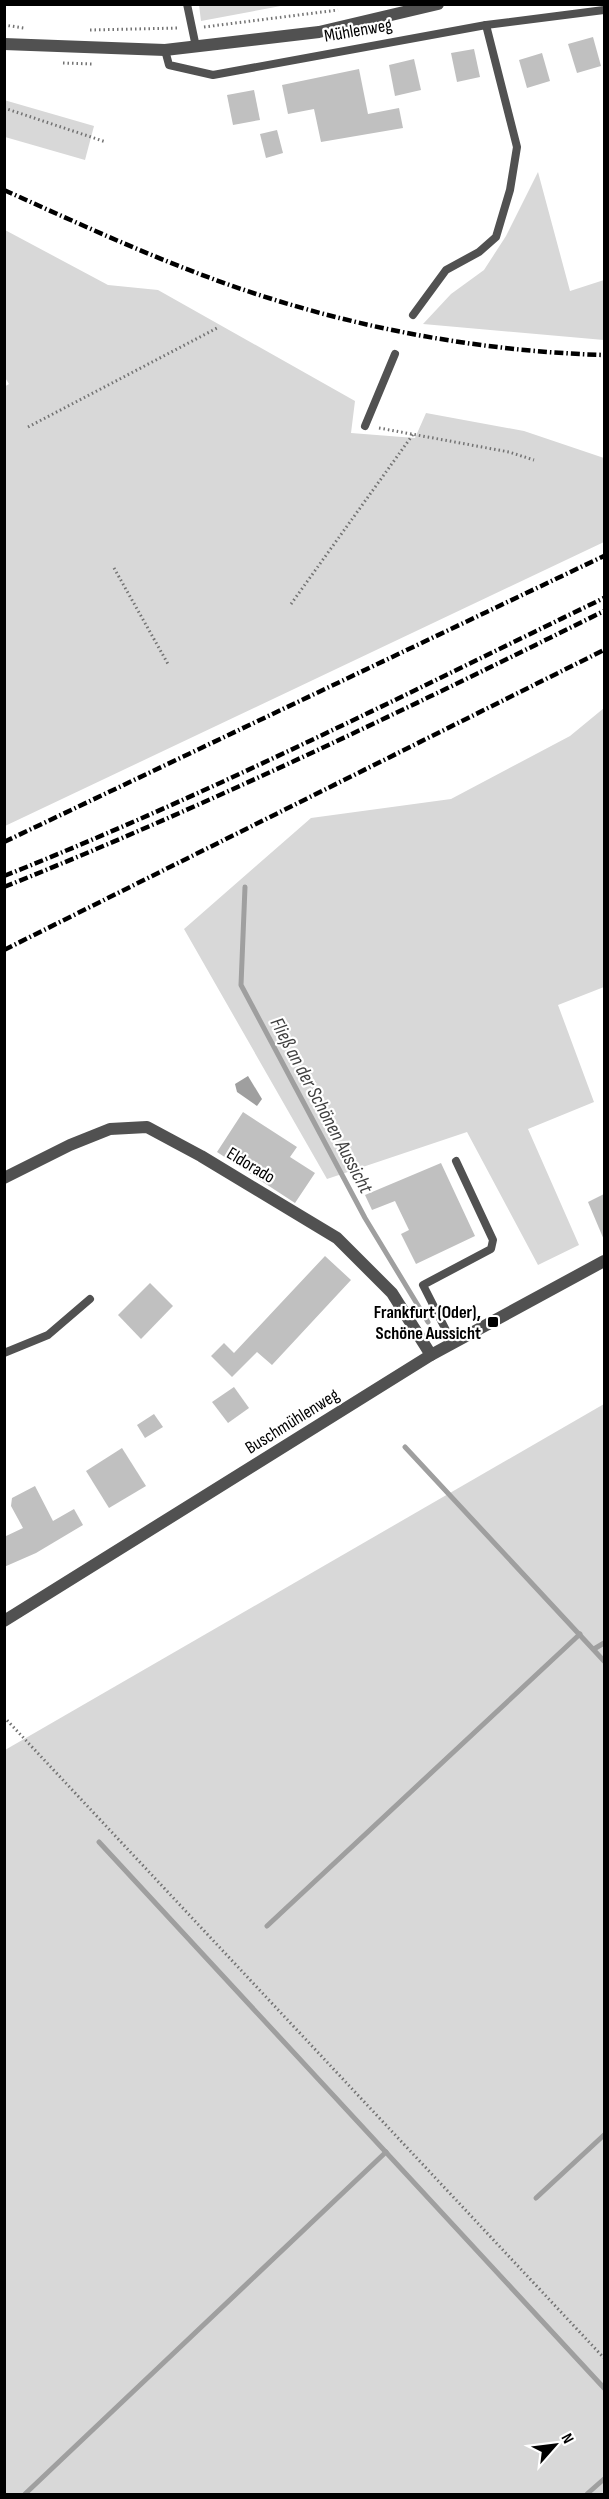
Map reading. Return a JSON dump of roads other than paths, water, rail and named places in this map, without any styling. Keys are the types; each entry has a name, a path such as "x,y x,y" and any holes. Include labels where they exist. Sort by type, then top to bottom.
{"street":[{"name":"Mühlenweg","path":"4,44 165,50 319,32 438,4"},
{"name":"Eldorado","path":"4,1178 70,1145 110,1129 147,1127 201,1156 337,1238 392,1293 431,1356"},
{"name":"Buschmühlenweg","path":"4,1621 431,1356 604,1262"}],"lane":[{"path":"187,4 196,47"},
{"name":"Mühlenweg","path":"165,50 169,64 213,75 486,25 604,10"},
{"path":"413,315 446,270 479,252 496,237 510,190 517,147 486,25"},
{"path":"365,426 395,354"},
{"path":"453,1344 423,1285 491,1249 494,1240 456,1161"},
{"path":"4,1353 48,1335 90,1299"}],"waterway":[{"name":"Fließ an der Schönen Aussicht","path":"245,887 241,985 365,1218 428,1322"},
{"path":"405,1447 604,1661"},
{"path":"267,1926 580,1634"},
{"path":"594,1649 604,1643"},
{"path":"99,1842 604,2388"},
{"path":"536,2198 604,2135"},
{"path":"25,2494 386,2152"},
{"path":"587,2494 604,2479"}],"railway":[{"path":"4,190 186,269 308,310 406,333 455,341 505,348 604,355"},
{"path":"4,842 604,556"},
{"path":"4,876 232,777 604,598"},
{"path":"4,887 157,823 307,755 604,611"},
{"path":"4,950 604,650"}],"place":[{"name":"Frankfurt (Oder), Schöne Aussicht","path":"493,1322"}]}
